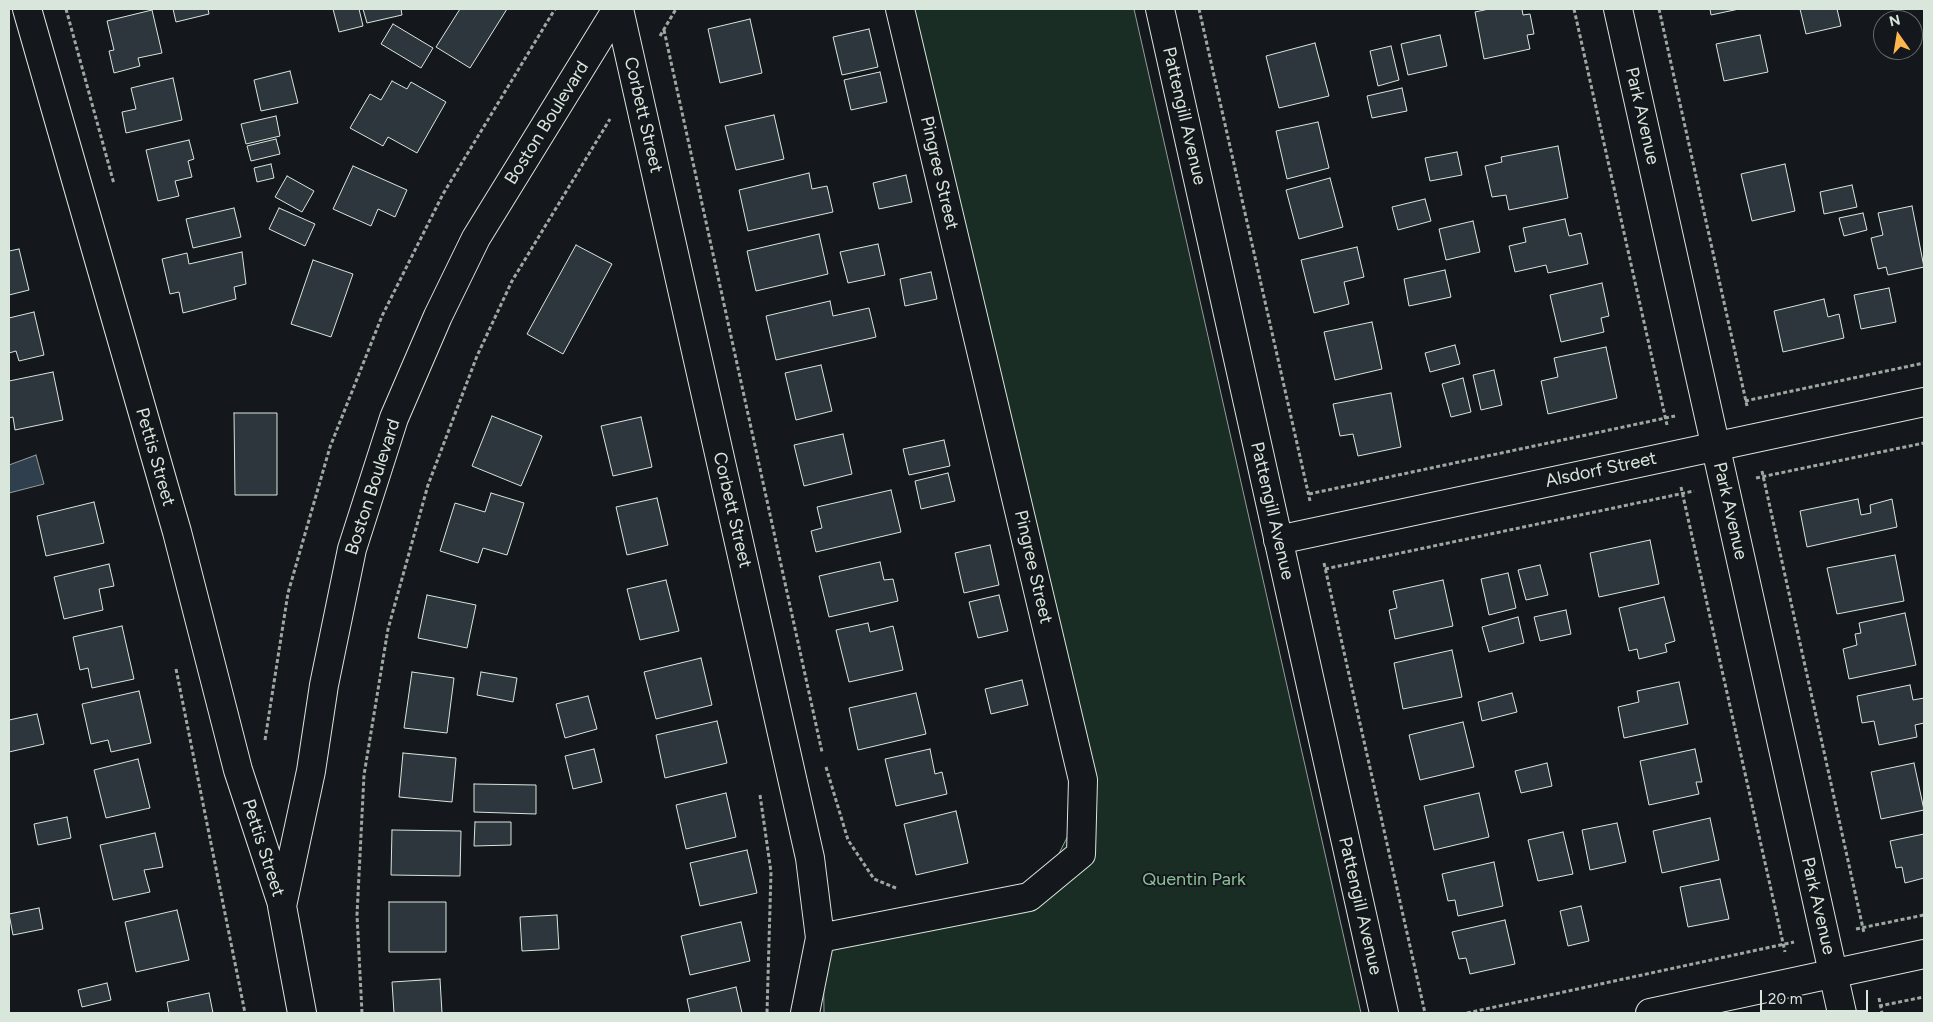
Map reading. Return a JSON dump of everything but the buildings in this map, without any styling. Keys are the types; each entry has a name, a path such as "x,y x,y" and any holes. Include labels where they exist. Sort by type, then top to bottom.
{"street":[{"name":"Pettis Street","path":"27,9 174,523 238,770 282,906"},
{"name":"Boston Boulevard","path":"302,1013 282,906 311,771 324,685 352,549 394,418 438,316 476,238 618,9"},
{"name":"Corbett Street","path":"618,9 810,858 820,938 805,1013"},
{"name":"Pingree Street","path":"820,938 1029,897 1081,854 1084,780 900,9"},
{"name":"Pattengill Avenue","path":"1160,9 1384,1013"},
{"name":"Park Avenue","path":"1618,9 1842,1013"},
{"name":"Alsdorf Street","path":"1278,540 1924,402"},
{"path":"1650,1013 1924,954"}],"path":[{"path":"66,9 116,192"},
{"path":"262,730 265,740 288,593 330,446 379,325 443,194 555,9"},
{"path":"362,1013 357,915 364,775 388,629 428,485 477,356 512,281 676,9"},
{"path":"1574,9 1792,983"},
{"path":"1659,9 1882,1013"},
{"path":"664,29 826,768 848,840 874,879 897,889"},
{"path":"610,119 612,128"},
{"path":"1309,494 1924,363"},
{"path":"1326,568 1924,443"},
{"path":"175,665 245,1013"},
{"path":"760,794 771,872 767,1013"},
{"path":"1467,1013 1924,915"},
{"path":"1871,1008 1924,997"}],"green space":[{"name":"Quentin Park","path":"898,9 1134,9 1361,1013 824,1013 823,934 1042,887 1082,808"}],"water":[{"path":"36,455 44,484 9,493 9,465"}]}
